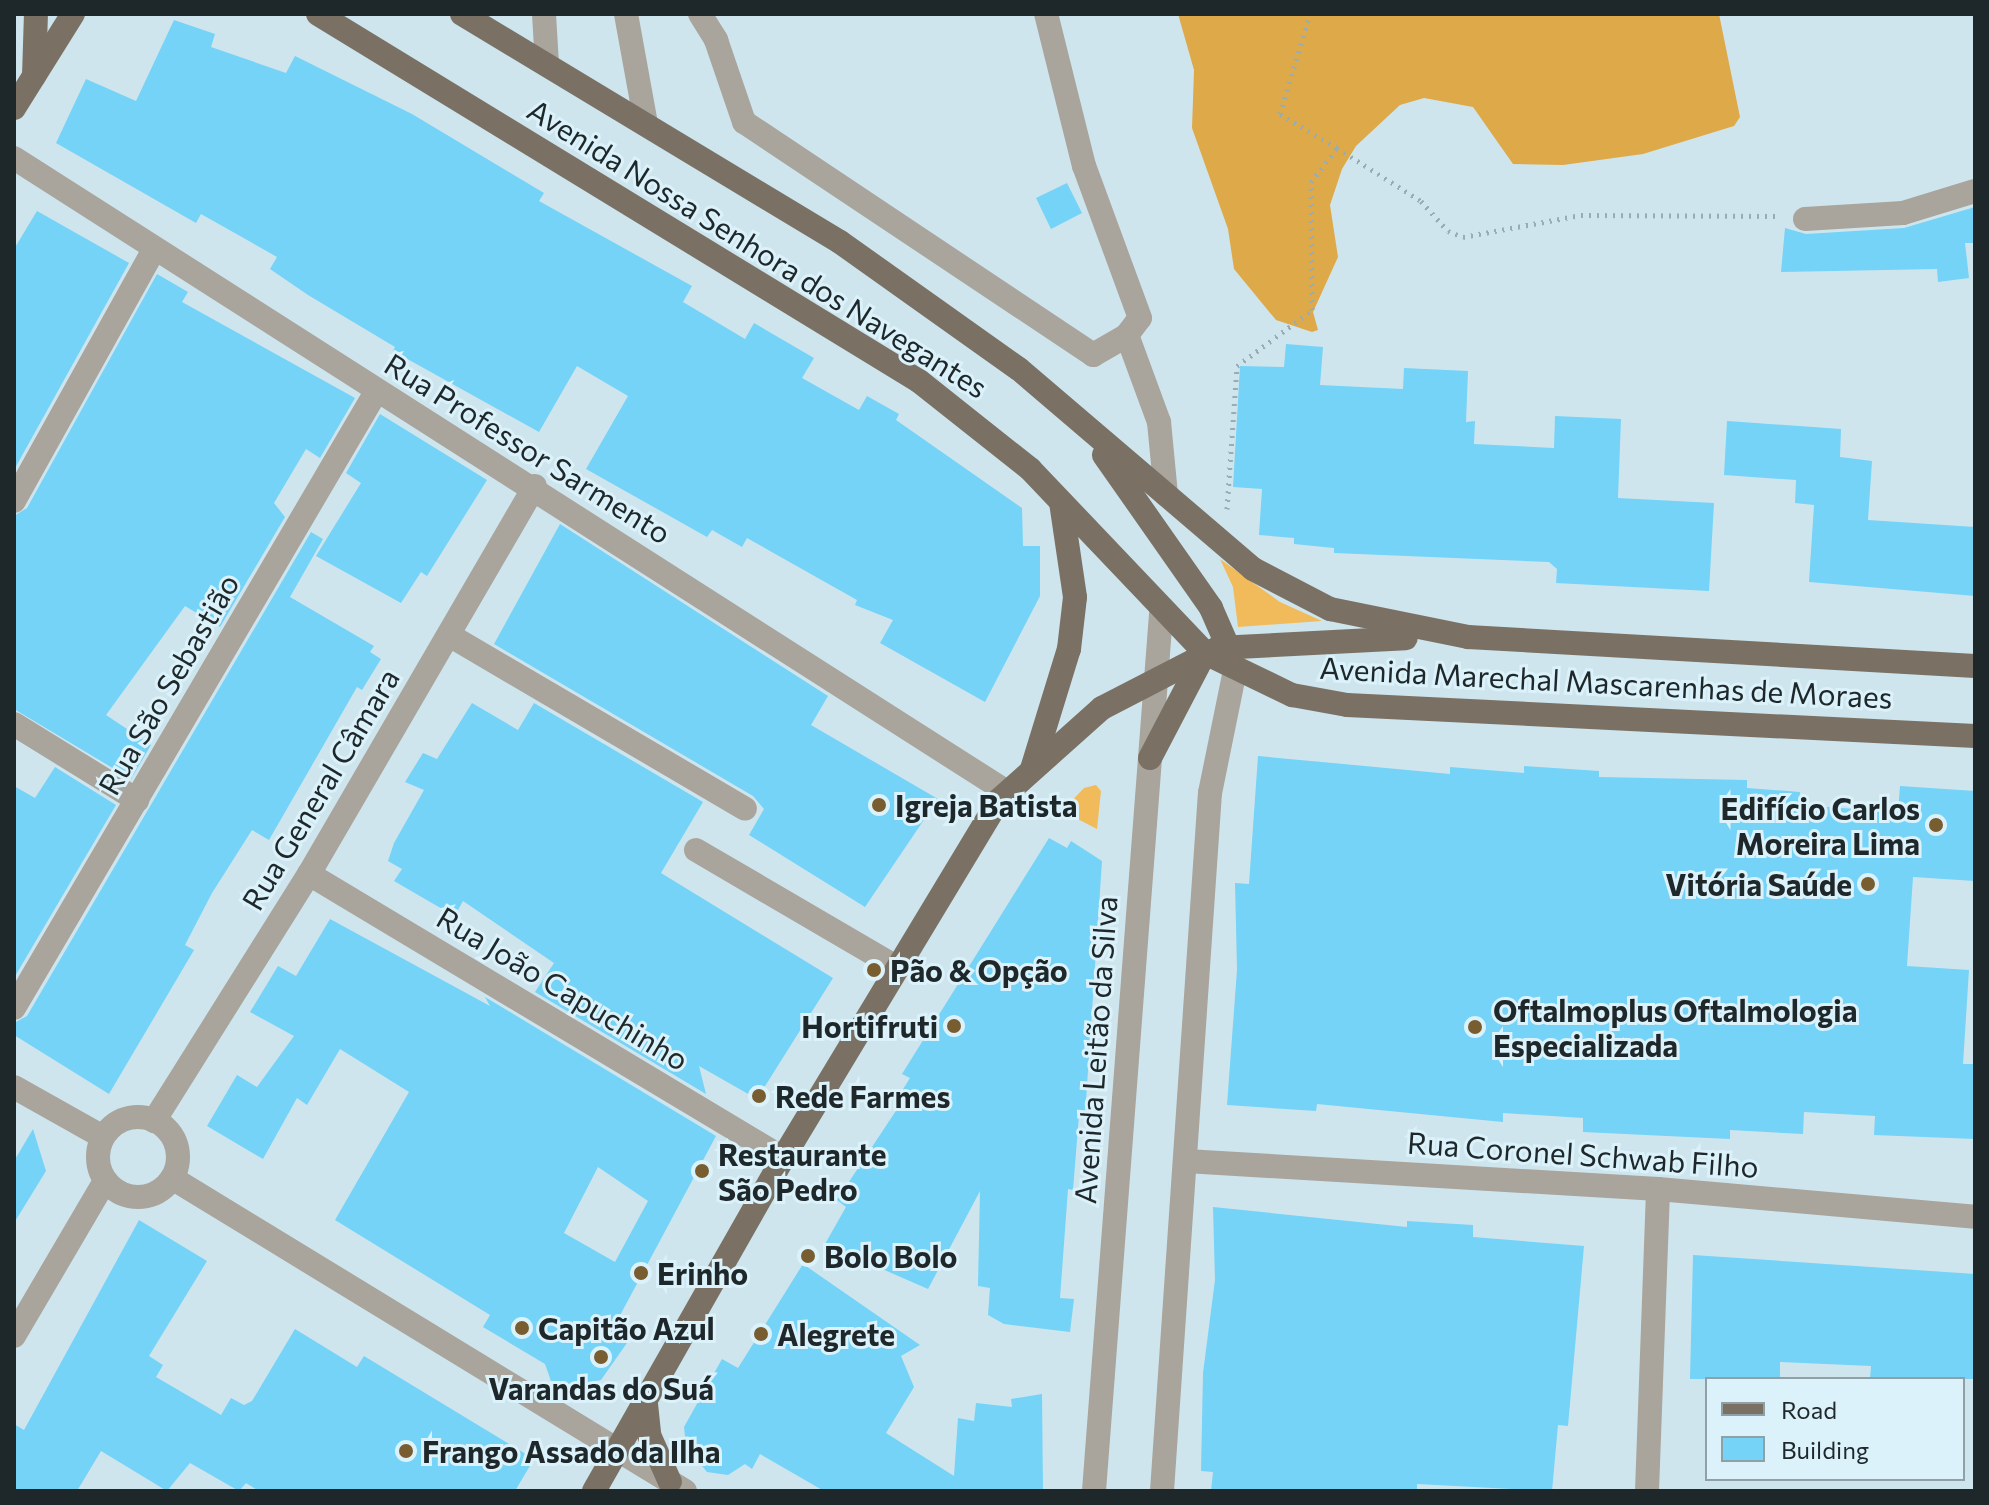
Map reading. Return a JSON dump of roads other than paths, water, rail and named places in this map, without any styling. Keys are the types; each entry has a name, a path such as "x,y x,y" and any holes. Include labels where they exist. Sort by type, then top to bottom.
{"main road":[{"path":"34,77 36,14"},
{"path":"14,108 73,14"},
{"name":"Avenida Nossa Senhora dos Navegantes","path":"318,14 919,381 982,426 1061,500 1161,614"},
{"name":"Avenida Nossa Senhora dos Navegantes","path":"462,14 840,242 1070,412"},
{"path":"1070,412 1147,512 1228,644 1235,670"},
{"name":"Avenida Marechal Mascarenhas de Moraes","path":"1070,412 1224,546 1276,583 1330,609 1468,637 1975,666"},
{"path":"1032,769 1069,649 1075,597 1061,500"},
{"name":"Avenida Marechal Mascarenhas de Moraes","path":"1161,614 1205,653 1235,670 1292,695 1347,705 1975,736"},
{"path":"594,1491 619,1452 783,1158 1007,792 1102,708 1228,644 1468,637"},
{"path":"1150,758 1205,653"},
{"path":"646,1404 649,1435 677,1486"}],"street":[{"path":"544,14 547,65"},
{"path":"626,14 646,124"},
{"path":"700,14 716,40 744,122 1093,355 1127,335 1140,318 1084,166 1046,14"},
{"name":"Rua Professor Sarmento","path":"14,158 153,251 376,392 535,486 1007,792"},
{"path":"1805,219 1903,213 1975,191"},
{"path":"14,501 21,476 153,251"},
{"path":"1127,335 1159,422 1166,495"},
{"name":"Rua São Sebastião","path":"14,1008 376,392"},
{"name":"Rua General Câmara","path":"154,1121 309,874 535,486"},
{"name":"Avenida Leitão da Silva","path":"1094,1491 1161,614"},
{"path":"449,635 745,809"},
{"path":"1162,1491 1213,759 1235,670"},
{"path":"14,724 137,800"},
{"path":"696,850 898,968"},
{"name":"Rua João Capuchinho","path":"309,874 783,1158"},
{"path":"14,1087 103,1137"},
{"path":"14,1336 105,1181 98,1151 103,1137 126,1119 154,1121 178,1152 172,1178 162,1190 139,1197 105,1181"},
{"name":"Rua Coronel Schwab Filho","path":"1186,1161 1658,1189 1975,1217"},
{"path":"172,1178 677,1486"},
{"path":"1647,1491 1658,1189"}],"place":[{"name":"Igreja Batista","path":"879,805"},
{"name":"Edifício Carlos Moreira Lima","path":"1936,825"},
{"name":"Vitória Saúde","path":"1868,884"},
{"name":"Pão & Opção","path":"874,970"},
{"name":"Hortifruti","path":"954,1026"},
{"name":"Oftalmoplus Oftalmologia Especializada","path":"1475,1027"},
{"name":"Rede Farmes","path":"759,1096"},
{"name":"Restaurante São Pedro","path":"702,1171"},
{"name":"Bolo Bolo","path":"808,1256"},
{"name":"Erinho","path":"641,1273"},
{"name":"Capitão Azul","path":"522,1328"},
{"name":"Alegrete","path":"761,1334"},
{"name":"Varandas do Suá","path":"601,1357"},
{"name":"Frango Assado da Ilha","path":"406,1451"}]}
